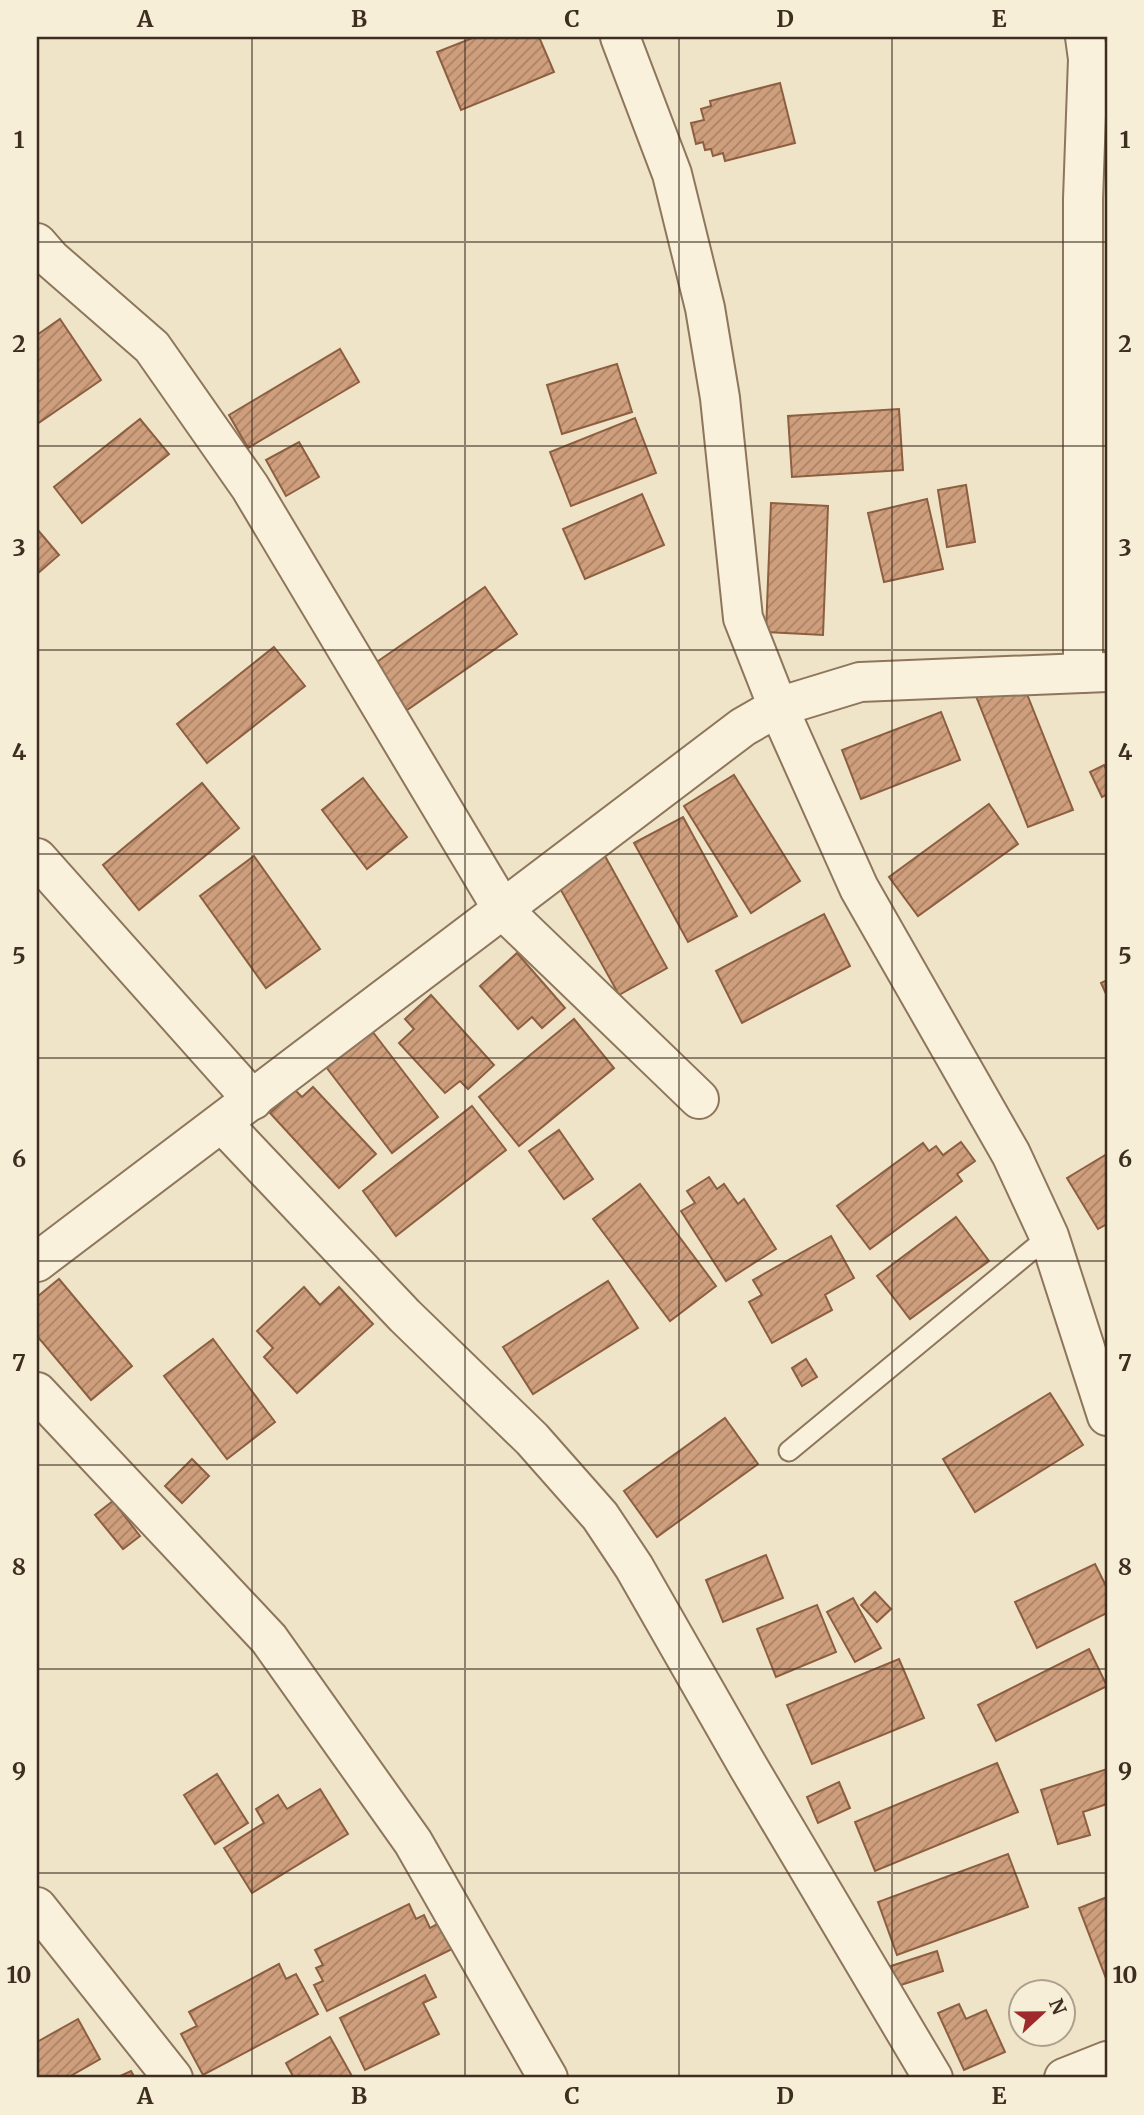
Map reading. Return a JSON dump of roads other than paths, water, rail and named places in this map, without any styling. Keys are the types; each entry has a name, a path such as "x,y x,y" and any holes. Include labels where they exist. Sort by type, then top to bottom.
{"street":[{"path":"620,37 672,174 705,308 720,398 743,618 778,707 859,888 1011,1154 1049,1236 1095,1337 1107,1416"},
{"path":"37,1262 743,727 778,707 860,682 1100,675 1095,201 1088,59 1084,37"},
{"path":"37,243 51,260 152,347 250,487 503,910 699,1099"},
{"path":"37,858 253,1100"},
{"path":"222,1123 405,1316 532,1439 600,1516 634,1567 749,1769 933,2078"},
{"path":"37,1392 268,1639 413,1842 548,2078"},
{"path":"37,1907 173,2078"},
{"path":"1064,2078 1107,2061"}],"lane":[{"path":"789,1451 1049,1236"}]}
